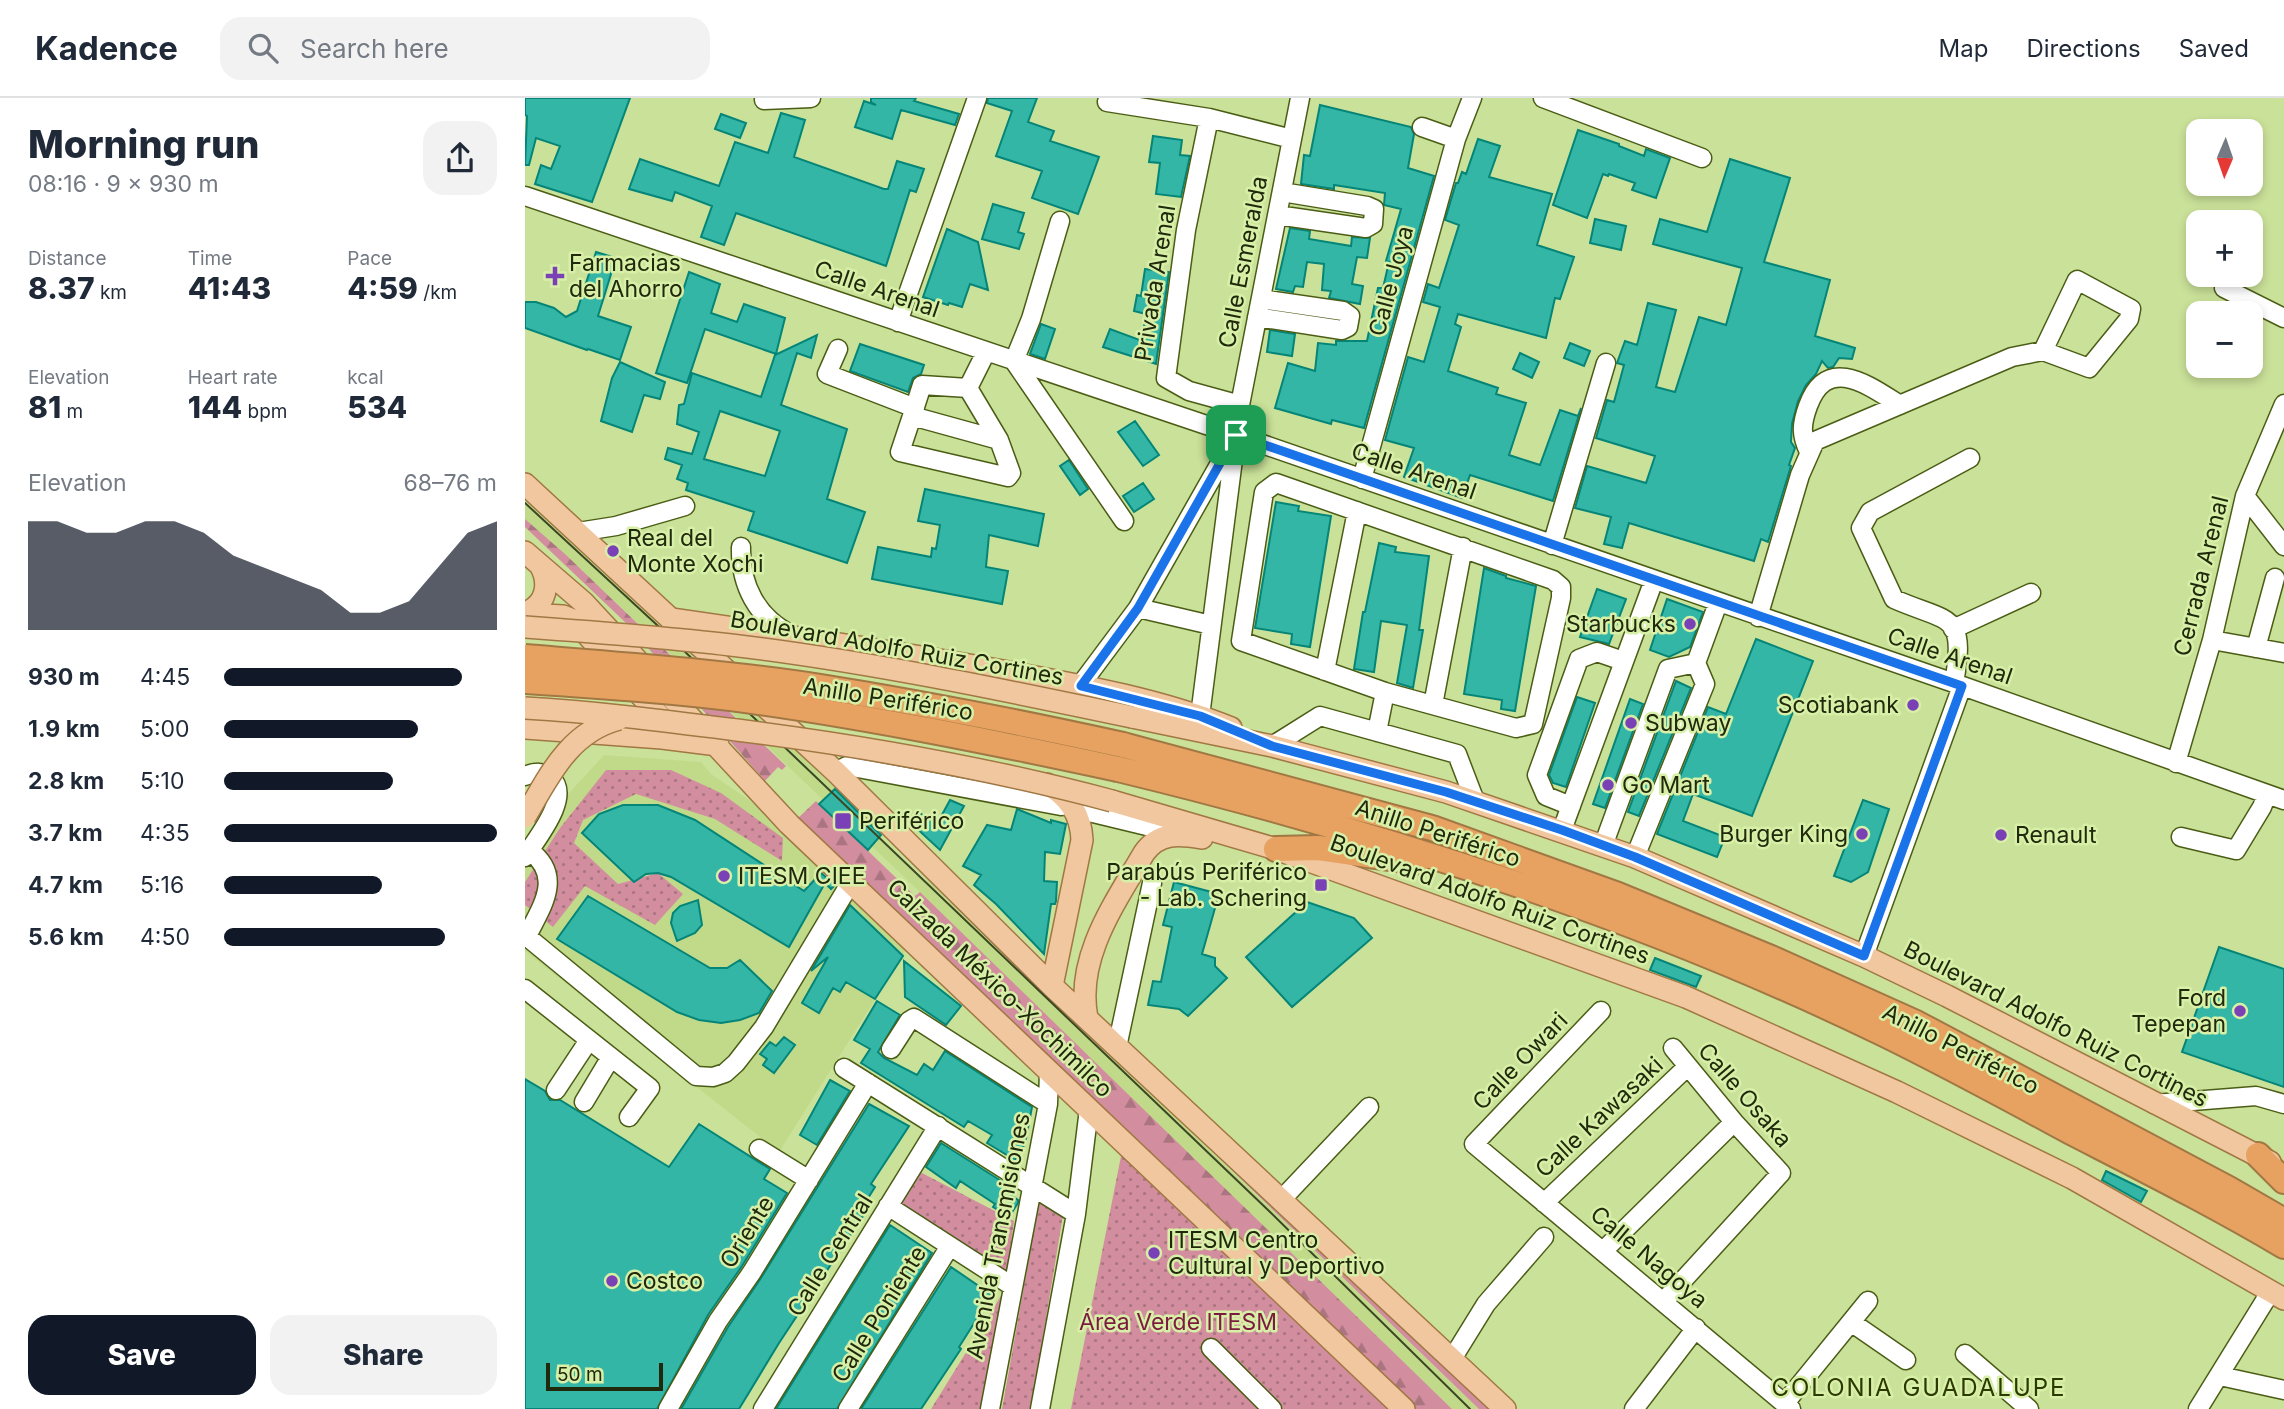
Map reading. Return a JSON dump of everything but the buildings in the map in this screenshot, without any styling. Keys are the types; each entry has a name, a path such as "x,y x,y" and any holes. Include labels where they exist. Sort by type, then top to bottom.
{"highway":[{"name":"Anillo Periférico","path":"525,657 699,671 819,687 994,716 1123,744 1432,828 1618,895 1771,958 1916,1023 2284,1221"},
{"name":"Anillo Periférico","path":"525,681 687,693 754,701 946,733 1118,769 1263,806 1458,864 1651,933 1880,1032 2179,1188 2284,1246"},
{"path":"1276,849 1318,848 1392,860 1458,864"},
{"path":"2258,1155 2284,1181"}],"main road":[{"name":"Calzada México-Xochimilco","path":"525,484 836,772 1052,986 1505,1409"},
{"name":"Calzada México-Xochimilco","path":"533,559 583,602 789,824 1396,1407"},
{"path":"525,613 536,607 545,594 546,579 533,559"},
{"path":"525,613 563,616 575,621 662,719 665,729 662,738"},
{"path":"671,619 882,649 1081,686 1200,716 1272,746"},
{"name":"Boulevard Adolfo Ruiz Cortines","path":"525,627 745,647 970,684 1272,746 1475,802 1635,857 1864,956 2258,1155 2284,1171"},
{"name":"Boulevard Adolfo Ruiz Cortines","path":"525,708 629,717 836,743 949,763 1112,801 1276,849 1500,929 1729,1016 1897,1091 2071,1178 2277,1295"},
{"path":"525,817 556,764 571,746 603,724 629,717"},
{"path":"525,728 718,745"},
{"path":"1047,784 1064,796 1076,813 1081,830 1081,849 1052,986"},
{"path":"1087,1018 1084,1003 1087,975 1102,926 1148,848 1166,836 1182,834 1208,840 1250,841"}],"street":[{"path":"764,100 811,98"},
{"path":"898,322 977,98"},
{"name":"Calle Esmeralda","path":"1200,716 1240,405 1300,98"},
{"name":"Calle Joya","path":"1362,479 1456,139 1472,98"},
{"path":"1543,98 1702,158"},
{"path":"1107,102 1209,118 1292,139"},
{"name":"Privada Arenal","path":"1209,118 1186,230 1166,378 1189,391 1240,405"},
{"path":"1422,127 1456,139"},
{"path":"1277,215 1366,228 1373,225 1374,209 1367,206 1282,192"},
{"name":"Calle Arenal","path":"525,196 1236,435 1958,684 2276,797"},
{"path":"1060,221 1031,318 1014,361 1124,521"},
{"path":"1758,617 1800,475 1815,441 2012,358 2043,352 2089,368 2129,319 2131,309 2077,280 2043,352"},
{"path":"2224,288 2284,318"},
{"path":"1257,317 1342,330 1348,327 1350,316 1343,311 1261,299"},
{"path":"838,349 827,374 913,412 999,440"},
{"path":"968,388 986,352"},
{"path":"1552,545 1606,363"},
{"path":"1809,452 1802,435 1806,410 1815,388 1826,379 1844,378 1861,382 1900,405"},
{"path":"922,385 968,388 999,440 1011,473 1008,477 900,452 922,385"},
{"name":"Cerrada Arenal","path":"2176,763 2212,640 2245,496 2284,404"},
{"name":"Calle Esmeralda","path":"1066,703 1138,608 1236,435"},
{"path":"1864,956 1958,684 1959,656 1958,641 1953,629 1942,617 1894,599 1861,528 1870,512 1970,458"},
{"path":"1276,483 1357,511 1553,580 1561,587 1561,598 1533,724 1517,729 1385,692 1241,641 1264,492 1276,483"},
{"path":"2245,496 2284,546"},
{"path":"578,532 616,526 685,506"},
{"path":"1325,671 1357,511"},
{"path":"741,547 743,573 752,597 775,625 795,637"},
{"path":"1433,705 1463,547"},
{"path":"2256,648 2275,578"},
{"path":"1562,830 1654,580"},
{"path":"1953,629 2031,593"},
{"path":"1635,857 1705,684 1696,663 1718,603"},
{"path":"1138,608 1211,625"},
{"path":"2212,640 2284,653"},
{"path":"1571,806 1546,796 1537,775 1579,659 1597,652 1623,661"},
{"path":"1603,846 1668,669 1696,663"},
{"path":"1377,732 1385,692"},
{"path":"1272,746 1320,716 1457,754 1475,802"},
{"path":"836,772 847,766 1061,806"},
{"path":"525,776 535,772 546,775 555,783 559,794 557,806 527,854 538,856 547,870 550,883 542,906 526,935 696,1076 713,1077 725,1073 736,1063 764,1027 851,883"},
{"path":"2181,837 2236,850 2262,807 2276,797"},
{"path":"1089,812 1182,834"},
{"path":"1117,1047 1153,883"},
{"path":"525,989 650,1088 629,1117"},
{"name":"Calle Owari","path":"1474,1144 1601,1011"},
{"path":"891,1049 909,1021 914,1018 1048,1104"},
{"path":"556,1090 589,1040"},
{"name":"Calle Osaka","path":"1664,1301 1781,1173 1734,1122 1673,1048"},
{"path":"584,1101 611,1057"},
{"name":"Calle Kawasaki","path":"1544,1203 1687,1067"},
{"path":"844,1068 1076,1214"},
{"name":"Avenida Transmisiones","path":"990,1409 1048,1104 1049,1071"},
{"name":"Oriente","path":"669,1409 718,1321 752,1272 869,1083"},
{"path":"2154,1104 2256,1096 2284,1104"},
{"path":"1281,1200 1369,1107"},
{"path":"1040,1409 1076,1214 1089,1110"},
{"path":"1603,1251 1734,1122"},
{"name":"Calle Central","path":"763,1409 938,1126"},
{"name":"Calle Nagoya","path":"1474,1144 1788,1406"},
{"path":"759,1149 809,1180"},
{"path":"888,1206 1012,1286"},
{"path":"1452,1359 1486,1304 1544,1237"},
{"name":"Calle Poniente","path":"848,1409 950,1246"},
{"path":"2198,1409 2277,1295"},
{"path":"1788,1406 1868,1301"},
{"path":"1851,1322 1906,1360"},
{"path":"1635,1409 1696,1328"},
{"path":"1211,1348 1272,1409"},
{"path":"1965,1354 2029,1409"},
{"path":"2220,1376 2284,1390"}],"shaded area":[{"path":"525,496 549,515 801,755 835,788 832,792 926,881 930,877 948,894 944,898 949,903 953,899 1092,1037 1479,1409 1452,1409 920,892 525,519"},
{"path":"604,755 701,762 711,774 765,811 912,941 779,1152 525,951 525,857 557,806"}],"green space":[{"path":"525,519 786,766 782,770 778,767 765,781 626,623 525,527"},
{"path":"606,770 671,770 721,793 783,838 782,861 715,819 636,794 583,820 574,843 618,884 658,873 683,894 655,925 585,886 553,927 525,905 525,882 560,828"},
{"path":"816,801 915,896 920,892 1452,1409 1415,1409 1070,1076 797,819"},
{"path":"1130,1072 1210,1141 1489,1409 1479,1409"},
{"name":"Área Verde ITESM","path":"1123,1146 1394,1409 1071,1409"},
{"path":"920,1172 1014,1221 1007,1272 898,1203"},
{"path":"1039,1202 1063,1215 1031,1409 1002,1409"},
{"path":"1004,1291 981,1409 931,1409"}],"tram line":[{"path":"525,503 657,625 1268,1210 1470,1409"}],"place":[{"name":"Farmacias del Ahorro","path":"555,276"},
{"name":"Real del Monte Xochi","path":"613,551"},
{"name":"Starbucks","path":"1690,624"},
{"name":"Scotiabank","path":"1913,705"},
{"name":"Subway","path":"1631,723"},
{"name":"Go Mart","path":"1608,785"},
{"name":"Periférico","path":"843,821"},
{"name":"Burger King","path":"1862,834"},
{"name":"Renault","path":"2001,835"},
{"name":"ITESM CIEE","path":"724,876"},
{"name":"Parabús Periférico - Lab. Schering","path":"1321,885"},
{"name":"Ford Tepepan","path":"2240,1011"},
{"name":"ITESM Centro Cultural y Deportivo","path":"1154,1253"},
{"name":"Costco","path":"612,1281"}],"district":[{"name":"COLONIA GUADALUPE","path":"1919,1387"}],"route":[{"path":"1236,435 1962,686 1864,956 1635,857 1562,830 1446,792 1272,746 1200,716 1081,686 1138,608 1236,435"}]}
